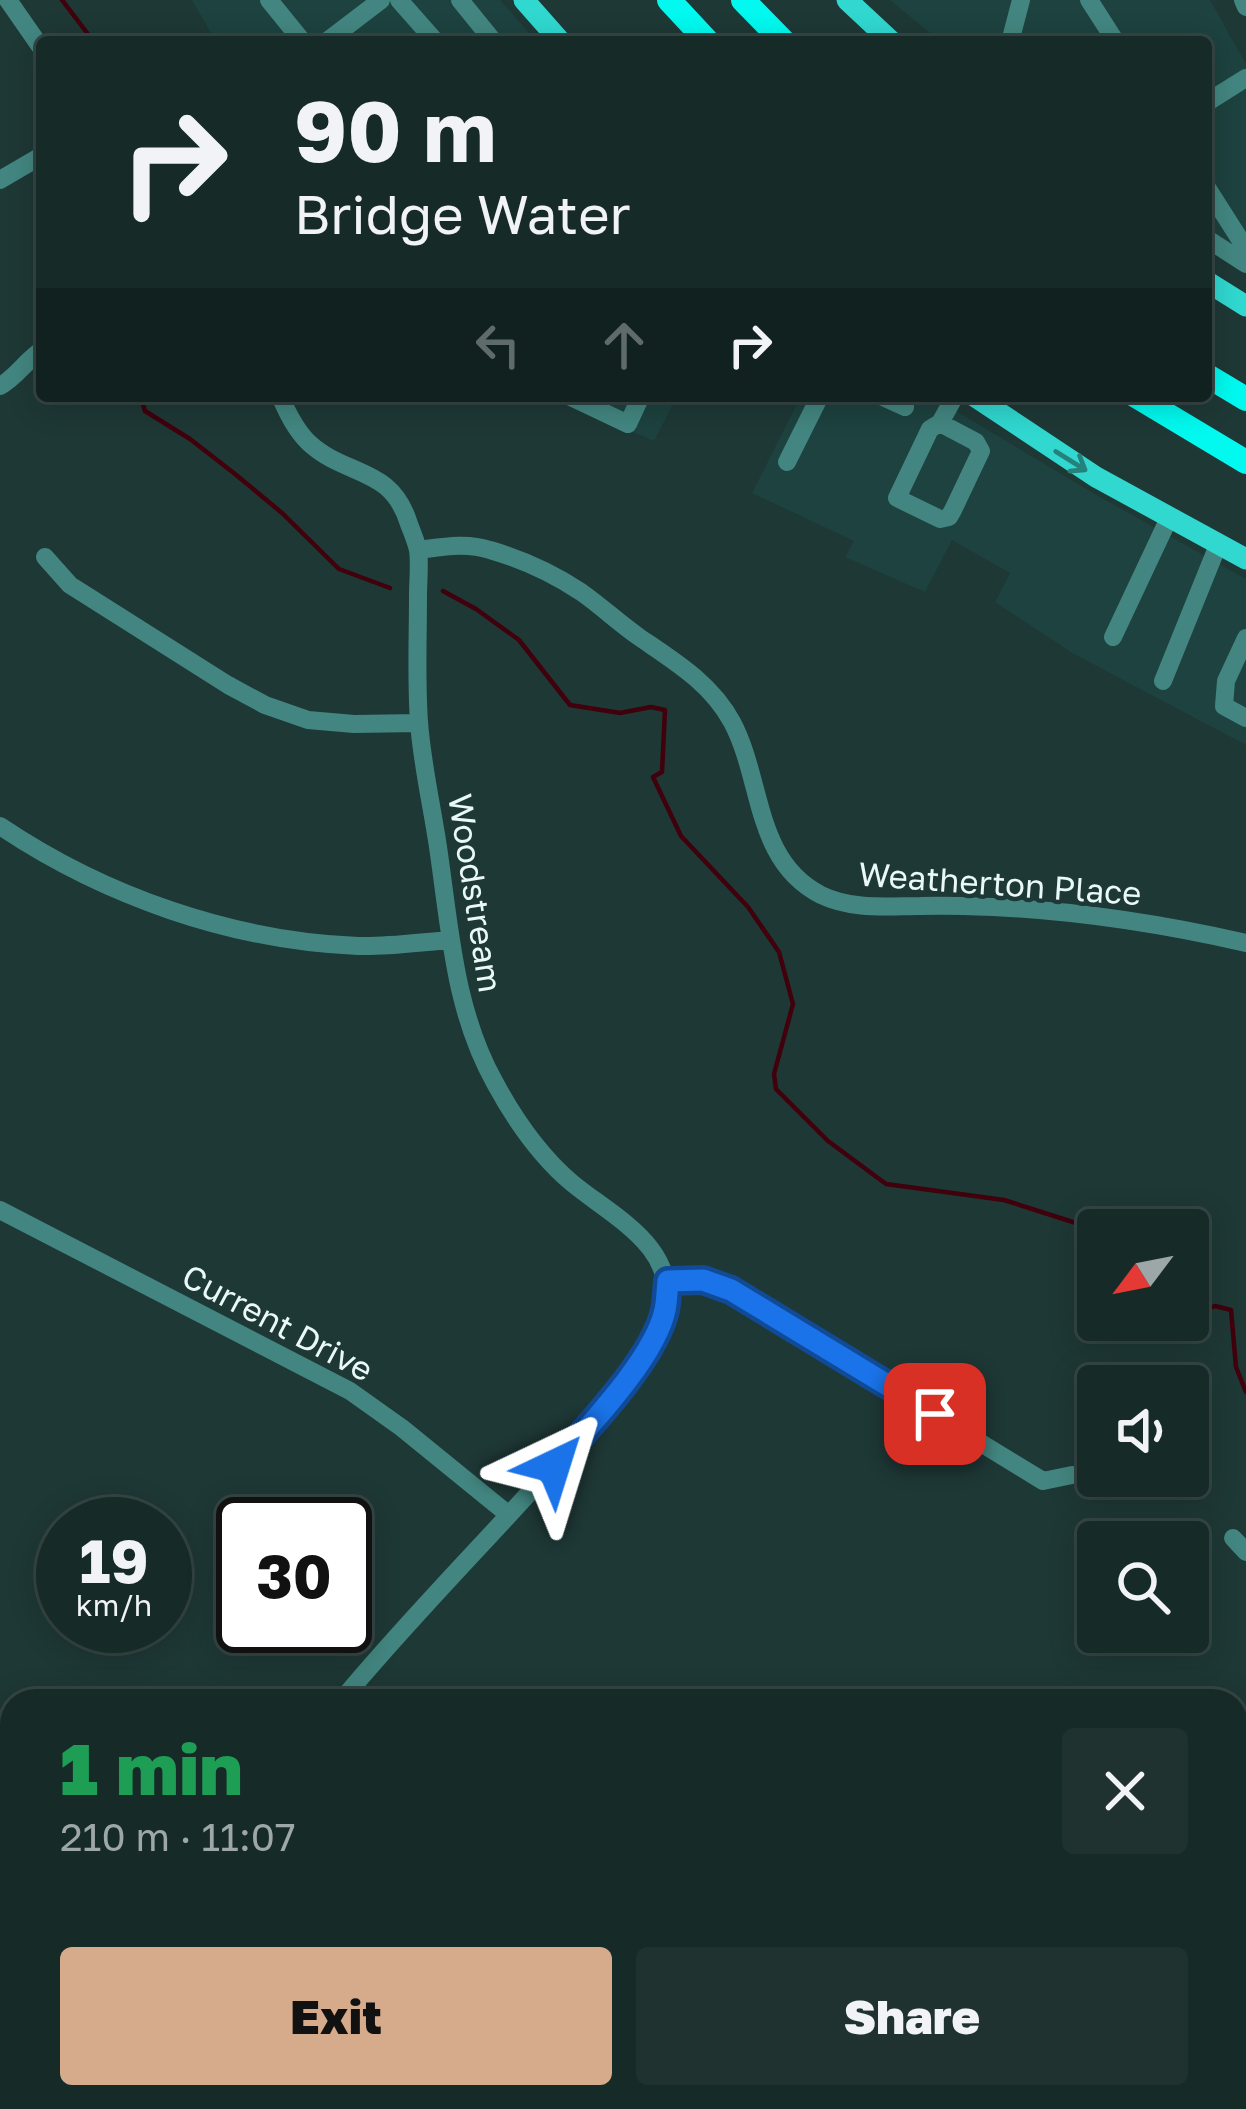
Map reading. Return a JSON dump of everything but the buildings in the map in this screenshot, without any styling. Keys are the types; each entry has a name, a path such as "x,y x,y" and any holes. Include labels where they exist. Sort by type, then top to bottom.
{"highway":[{"path":"669,0 702,36"},
{"path":"743,0 778,36"},
{"path":"1212,379 1246,399"},
{"path":"1146,402 1246,462"}],"main road":[{"path":"524,0 556,36"},
{"path":"847,0 886,36"},
{"path":"1212,285 1246,306"},
{"path":"983,402 1096,477 1246,559"}],"street":[{"path":"8,0 36,40"},
{"path":"268,0 298,36"},
{"path":"334,36 381,0"},
{"path":"399,0 431,36"},
{"path":"460,0 489,36"},
{"path":"1012,36 1021,0"},
{"path":"1089,0 1111,36"},
{"path":"1212,99 1246,78"},
{"path":"0,181 36,160"},
{"path":"1212,195 1246,249"},
{"path":"1212,242 1246,264"},
{"path":"0,386 36,353"},
{"name":"Woodstream","path":"283,402 308,442 392,488 405,509 418,550 419,724 459,993 473,1037 492,1079 538,1150 644,1240 668,1281"},
{"path":"582,402 628,424 638,402"},
{"path":"787,462 817,402"},
{"path":"894,402 904,407"},
{"path":"940,424 976,442 981,451 949,517 940,519 897,498 930,429 940,424 953,402"},
{"path":"1113,637 1169,518"},
{"name":"Weatherton Place","path":"418,550 456,545 487,548 556,577 696,678 711,691 734,726 751,766 771,843 792,875 821,895 866,907 1046,911 1168,926 1246,944"},
{"path":"1162,681 1218,545"},
{"path":"46,557 70,585 265,705 308,720 419,724"},
{"path":"1246,638 1226,681 1224,706 1246,718"},
{"path":"0,826 63,865 130,896 196,918 250,931 359,946 451,940"},
{"name":"Current Drive","path":"0,1210 350,1391 509,1516"},
{"path":"352,1689 631,1373 657,1334 668,1281 703,1280 731,1290 1043,1481 1072,1475"}],"shaded area":[{"path":"192,0 500,0 532,36 213,36"},
{"path":"890,0 1210,0 1246,64 1246,269 1212,249 1212,36 934,36"},
{"path":"564,402 674,402 654,441"},
{"path":"798,402 944,402 1246,579 1246,745 1074,654 995,602 1010,573 952,540 925,592 845,557 854,541 752,493"}],"waterway":[{"path":"62,0 89,36"},
{"path":"142,402 145,411 190,439 282,513 339,569 390,588"},
{"path":"443,591 519,640 570,705 620,713 651,707 665,710 662,772 653,777 681,836 748,907 779,952 793,1004 774,1074 776,1089 828,1141 886,1184 1004,1200 1077,1223"},
{"path":"1209,1308 1231,1310 1236,1367 1246,1392"}],"route":[{"path":"554,1466 657,1334 668,1281 703,1280 731,1290 935,1414"}]}
